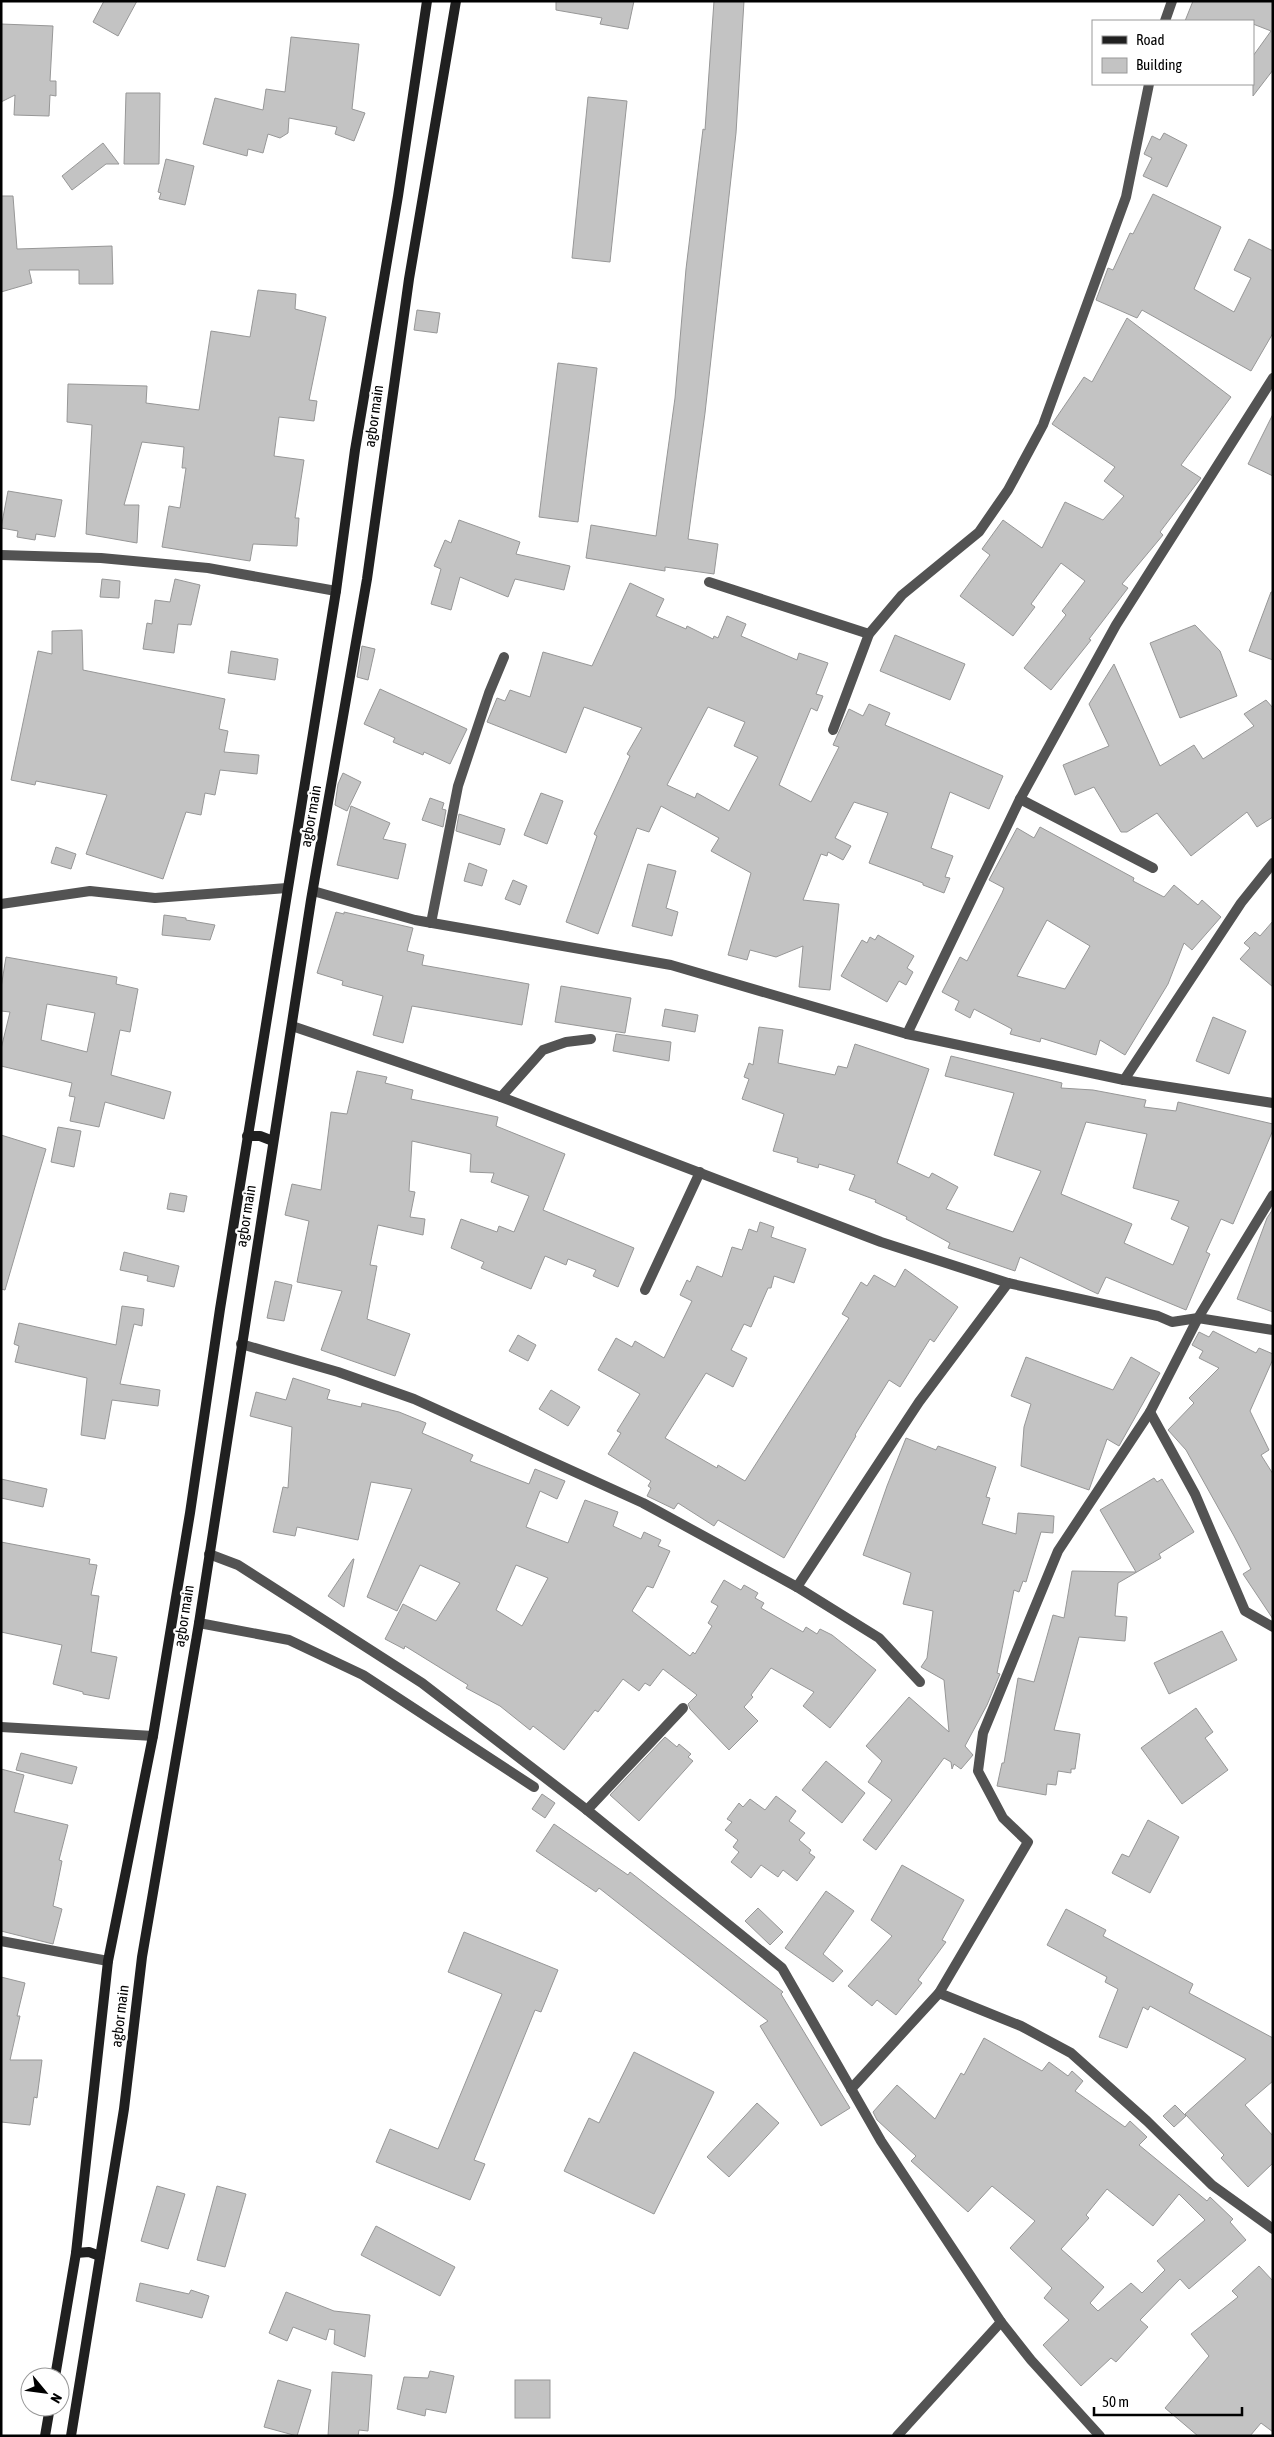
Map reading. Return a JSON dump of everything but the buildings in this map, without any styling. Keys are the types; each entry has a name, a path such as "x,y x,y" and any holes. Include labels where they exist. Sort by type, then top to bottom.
{"main road":[{"name":"agbor main","path":"57,2367 76,2253 108,1961 153,1736 190,1513 247,1136 336,591 355,450 398,196 427,1"},
{"name":"agbor main","path":"71,2436 124,2109 142,1956 199,1623 208,1554 313,891 367,579 409,280 456,1"},
{"path":"247,1136 260,1136 273,1142"},
{"path":"76,2253 89,2252 100,2256"},
{"path":"45,2436 48,2417"}],"street":[{"path":"1165,20 1172,1"},
{"path":"832,730 869,634 902,595 979,532 1008,490 1043,425 1126,198 1149,85"},
{"path":"907,1034 1020,799 1116,625 1273,378"},
{"path":"1,555 102,558 208,568 336,591"},
{"path":"709,582 869,634"},
{"path":"431,923 458,786 488,692 504,657"},
{"path":"1020,799 1153,868"},
{"path":"1124,1080 1236,910 1273,863"},
{"path":"1,904 90,891 155,898 287,888"},
{"path":"313,891 431,923 671,965 907,1034 1124,1080 1273,1103"},
{"path":"292,1026 501,1096 881,1242 1008,1283 1158,1316 1172,1322 1198,1318 1273,1330"},
{"path":"501,1096 543,1050 566,1042 591,1039"},
{"path":"645,1290 700,1172"},
{"path":"852,2089 939,1993 1028,1842 1003,1818 978,1771 983,1733 1058,1551 1150,1412 1198,1318 1273,1195"},
{"path":"797,1588 919,1402 1008,1283"},
{"path":"241,1344 338,1372 414,1399 642,1503 797,1588 879,1638 920,1682"},
{"path":"1150,1412 1195,1494 1245,1611 1273,1627"},
{"path":"208,1554 238,1565 422,1683 587,1810 782,1968 881,2141 1001,2322 1030,2360 1100,2436"},
{"path":"199,1623 289,1640 363,1675 534,1787"},
{"path":"587,1810 683,1708"},
{"path":"1,1727 153,1736"},
{"path":"1,1942 108,1961"},
{"path":"939,1993 1020,2026 1071,2053 1147,2121 1212,2185 1273,2229"},
{"path":"897,2436 1001,2322"}]}
